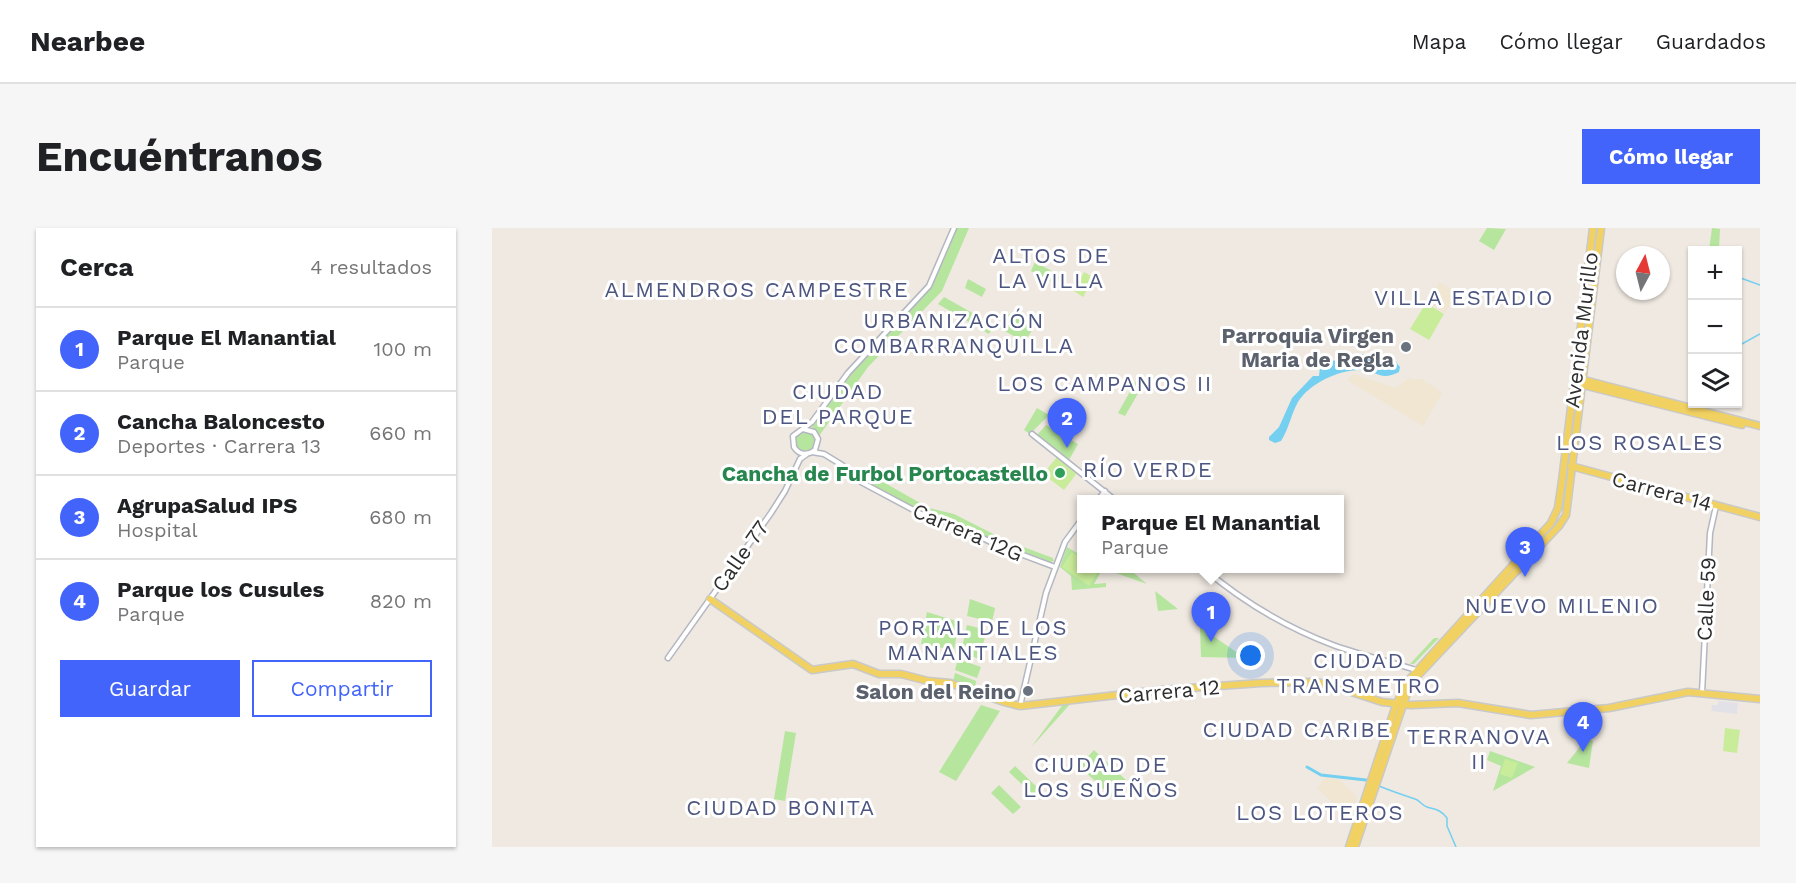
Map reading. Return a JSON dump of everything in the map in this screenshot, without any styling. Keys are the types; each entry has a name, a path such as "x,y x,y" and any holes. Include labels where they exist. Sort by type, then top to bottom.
{"main road":[{"name":"Avenida Murillo","path":"1349,847 1399,704 1410,684 1554,518 1559,506 1593,228"},
{"name":"Avenida Murillo","path":"1355,847 1400,696 1406,683 1416,670 1562,522 1567,511 1601,228"},
{"path":"1575,379 1708,415 1760,426"},
{"name":"Carrera 14","path":"1564,465 1760,517"},
{"name":"Carrera 12","path":"710,599 812,670 853,664 879,675 901,674 928,681 950,683 1020,706 1170,690 1261,683 1316,682 1377,701 1399,704 1458,703 1537,715 1609,708 1688,692 1760,699"}],"street":[{"path":"803,429 814,432 818,443 810,453 800,453 792,444 796,432 812,422 848,373 929,286 954,228"},
{"path":"1032,434 1109,495"},
{"name":"Carrera 12G","path":"818,443 824,454"},
{"name":"Carrera 12G","path":"810,453 824,454 842,465 861,482 921,514 952,523 999,546 1055,567"},
{"name":"Calle 77","path":"668,658 785,491 800,459 810,453"},
{"path":"1102,495 1105,491"},
{"name":"Calle 59","path":"1702,693 1710,533 1716,506"},
{"path":"1020,706 1046,593 1066,540 1077,526"},
{"path":"1209,573 1242,600 1307,634 1334,645 1416,670"}],"shaded area":[{"path":"1439,282 1457,293 1445,313 1427,302"},
{"path":"1354,374 1395,388 1411,377 1411,380 1422,379 1442,393 1423,426 1347,380"},
{"path":"1718,701 1738,703 1737,714 1711,711 1712,705 1718,705"},
{"path":"1326,777 1340,780 1357,797 1350,818 1317,788"}],"green space":[{"path":"956,228 969,228 942,291 868,367 819,436 812,427 847,377 930,287"},
{"path":"1487,228 1506,229 1494,250 1479,241"},
{"path":"1712,228 1720,229 1719,246 1710,246"},
{"path":"1035,262 1061,276 1056,285 1031,271"},
{"path":"1084,272 1094,278 1083,297 1074,291"},
{"path":"968,279 986,289 982,297 965,288"},
{"path":"944,297 994,325 989,334 938,304"},
{"path":"1426,303 1444,314 1429,340 1410,329"},
{"path":"1007,313 1034,327 1025,342 999,328"},
{"path":"1137,379 1144,383 1125,416 1118,413"},
{"path":"1037,408 1049,415 1030,434 1024,430"},
{"path":"1046,425 1078,444 1069,460 1037,435"},
{"path":"805,431 812,434 815,441 812,448 805,451 798,448 795,441 798,434"},
{"name":"Cancha de Furbol Portocastello","path":"1057,457 1077,473 1064,490 1043,474"},
{"path":"847,466 869,474 929,508 954,514 1003,539 1003,542 992,540 946,519 918,510 857,476"},
{"path":"1015,544 1053,558 1054,561 1050,562 1014,548"},
{"path":"1067,547 1077,553 1077,573 1100,573 1094,584 1106,583 1106,587 1072,590 1071,576 1060,567"},
{"path":"1072,552 1077,556 1077,573 1097,573 1089,586 1062,567"},
{"path":"1116,573 1134,573 1147,584"},
{"path":"1155,591 1178,609 1158,611"},
{"path":"970,599 995,608 992,622 967,616"},
{"path":"927,612 959,622 954,650 921,644"},
{"path":"967,625 987,630 979,659 961,652"},
{"path":"1200,627 1245,658 1201,657"},
{"path":"1434,638 1439,638 1414,664 1410,664"},
{"path":"958,659 981,667 977,678 955,670"},
{"path":"955,673 976,681 975,689 953,681"},
{"path":"1072,702 1037,741 1032,746 1064,703"},
{"path":"981,705 1000,711 956,781 939,772"},
{"path":"1725,728 1740,730 1737,753 1723,751"},
{"path":"785,731 796,733 785,801 774,799"},
{"path":"1587,738 1593,741 1589,768 1567,763"},
{"path":"1094,750 1127,781 1112,797 1079,766"},
{"path":"1490,751 1535,767 1493,791 1501,766 1487,760"},
{"path":"1505,759 1518,763 1512,778 1500,774"},
{"path":"1015,766 1040,790 1034,796 1009,772"},
{"path":"999,785 1021,807 1013,814 991,793"}],"water":[{"path":"1357,353 1395,361 1400,367 1399,372 1383,376 1359,370 1342,372 1325,379 1309,389 1298,402 1281,441 1275,443 1269,440 1269,437 1279,427 1292,398 1313,376 1319,376 1320,367 1324,363"}],"waterway":[{"path":"1742,278 1760,285"},
{"path":"1742,344 1760,334"},
{"path":"1307,767 1321,775 1366,780"},
{"path":"1379,786 1417,800 1442,813 1447,818 1447,826 1456,847"}],"place":[{"name":"Parroquia Virgen Maria de Regla","path":"1406,347"},
{"name":"Cancha Baloncesto","path":"1067,448"},
{"name":"Cancha de Furbol Portocastello","path":"1060,473"},
{"name":"AgrupaSalud IPS","path":"1525,577"},
{"name":"Parque El Manantial","path":"1211,642"},
{"name":"Salon del Reino","path":"1028,691"},
{"name":"Parque los Cusules","path":"1583,752"}],"district":[{"name":"ALTOS DE LA VILLA","path":"1051,268"},
{"name":"ALMENDROS CAMPESTRE","path":"757,289"},
{"name":"VILLA ESTADIO","path":"1464,297"},
{"name":"URBANIZACIÓN COMBARRANQUILLA","path":"954,332"},
{"name":"LOS CAMPANOS II","path":"1105,383"},
{"name":"CIUDAD DEL PARQUE","path":"838,404"},
{"name":"LOS ROSALES","path":"1640,442"},
{"name":"RÍO VERDE","path":"1148,469"},
{"name":"NUEVO MILENIO","path":"1562,605"},
{"name":"PORTAL DE LOS MANANTIALES","path":"973,640"},
{"name":"CIUDAD TRANSMETRO","path":"1359,672"},
{"name":"CIUDAD CARIBE","path":"1297,729"},
{"name":"TERRANOVA II","path":"1479,748"},
{"name":"CIUDAD DE LOS SUEÑOS","path":"1101,776"},
{"name":"CIUDAD BONITA","path":"781,807"},
{"name":"LOS LOTEROS","path":"1320,812"}]}
